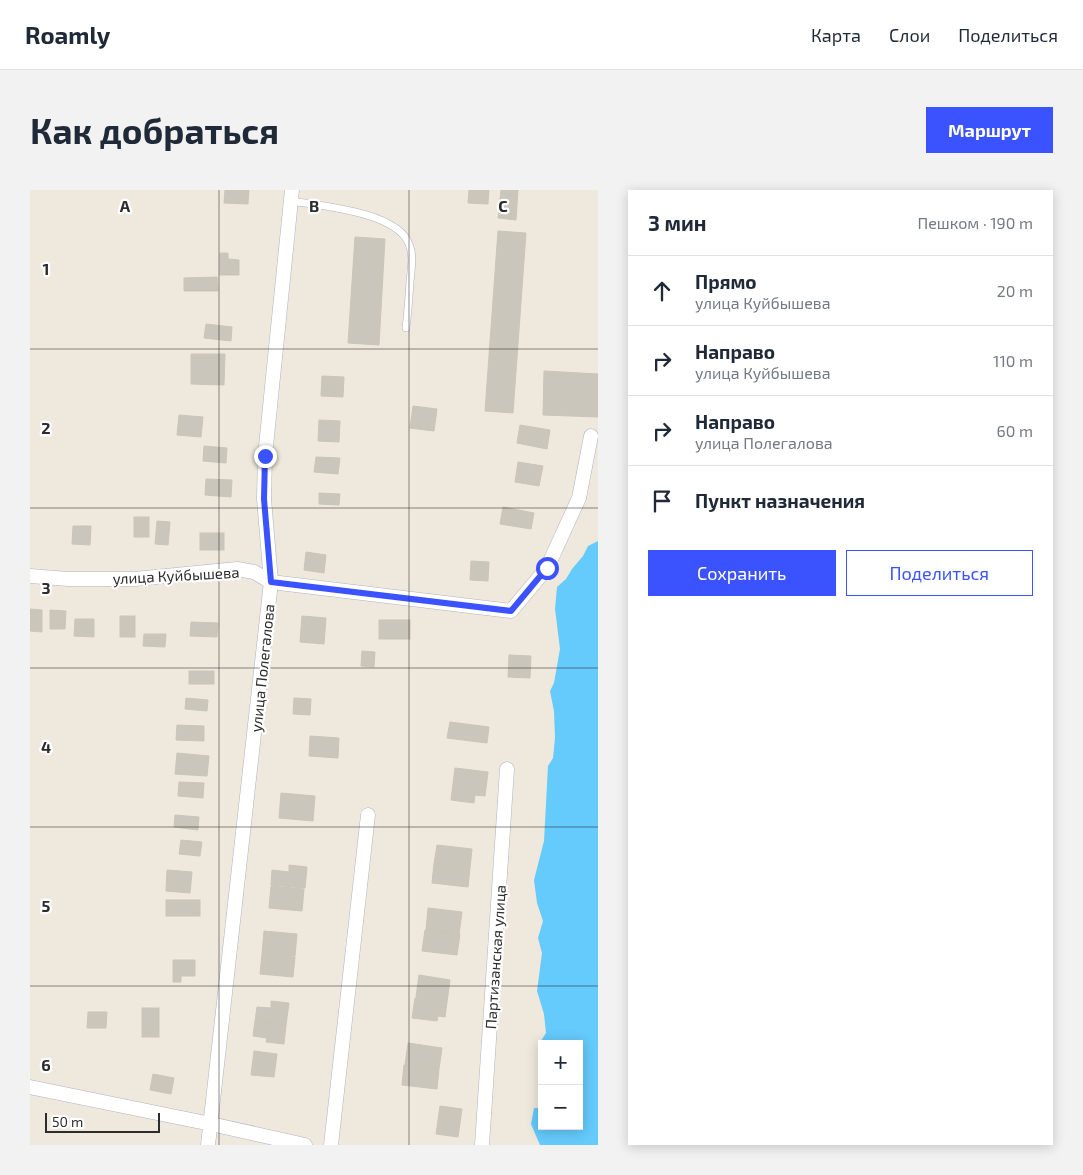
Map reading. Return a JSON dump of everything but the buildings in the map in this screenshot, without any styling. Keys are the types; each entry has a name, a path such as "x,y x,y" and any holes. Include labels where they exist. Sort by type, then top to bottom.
{"street":[{"name":"улица Полегалова","path":"208,1145 271,582 264,499 265,456 292,196"},
{"name":"улица Куйбышева","path":"30,576 68,579 135,579 237,569 254,572 271,582 511,611 547,568 579,498 591,436"},
{"name":"Партизанская улица","path":"482,1145 507,769"},
{"path":"331,1145 368,815"},
{"path":"30,1087 305,1145"}],"lane":[{"path":"292,196 370,216 393,225 404,234 410,244 412,256 406,328"}],"water":[{"path":"598,541 598,1145 540,1145 531,1124 534,1108 538,1108 538,1130 583,1130 583,1040 542,1040 546,1033 544,1014 537,991 542,953 538,938 543,921 537,903 534,880 544,841 548,766 553,758 555,738 554,711 550,691 554,683 560,649 555,609 557,587 566,579 588,546"}],"route":[{"path":"265,456 264,499 271,582 511,611 547,568"}]}
